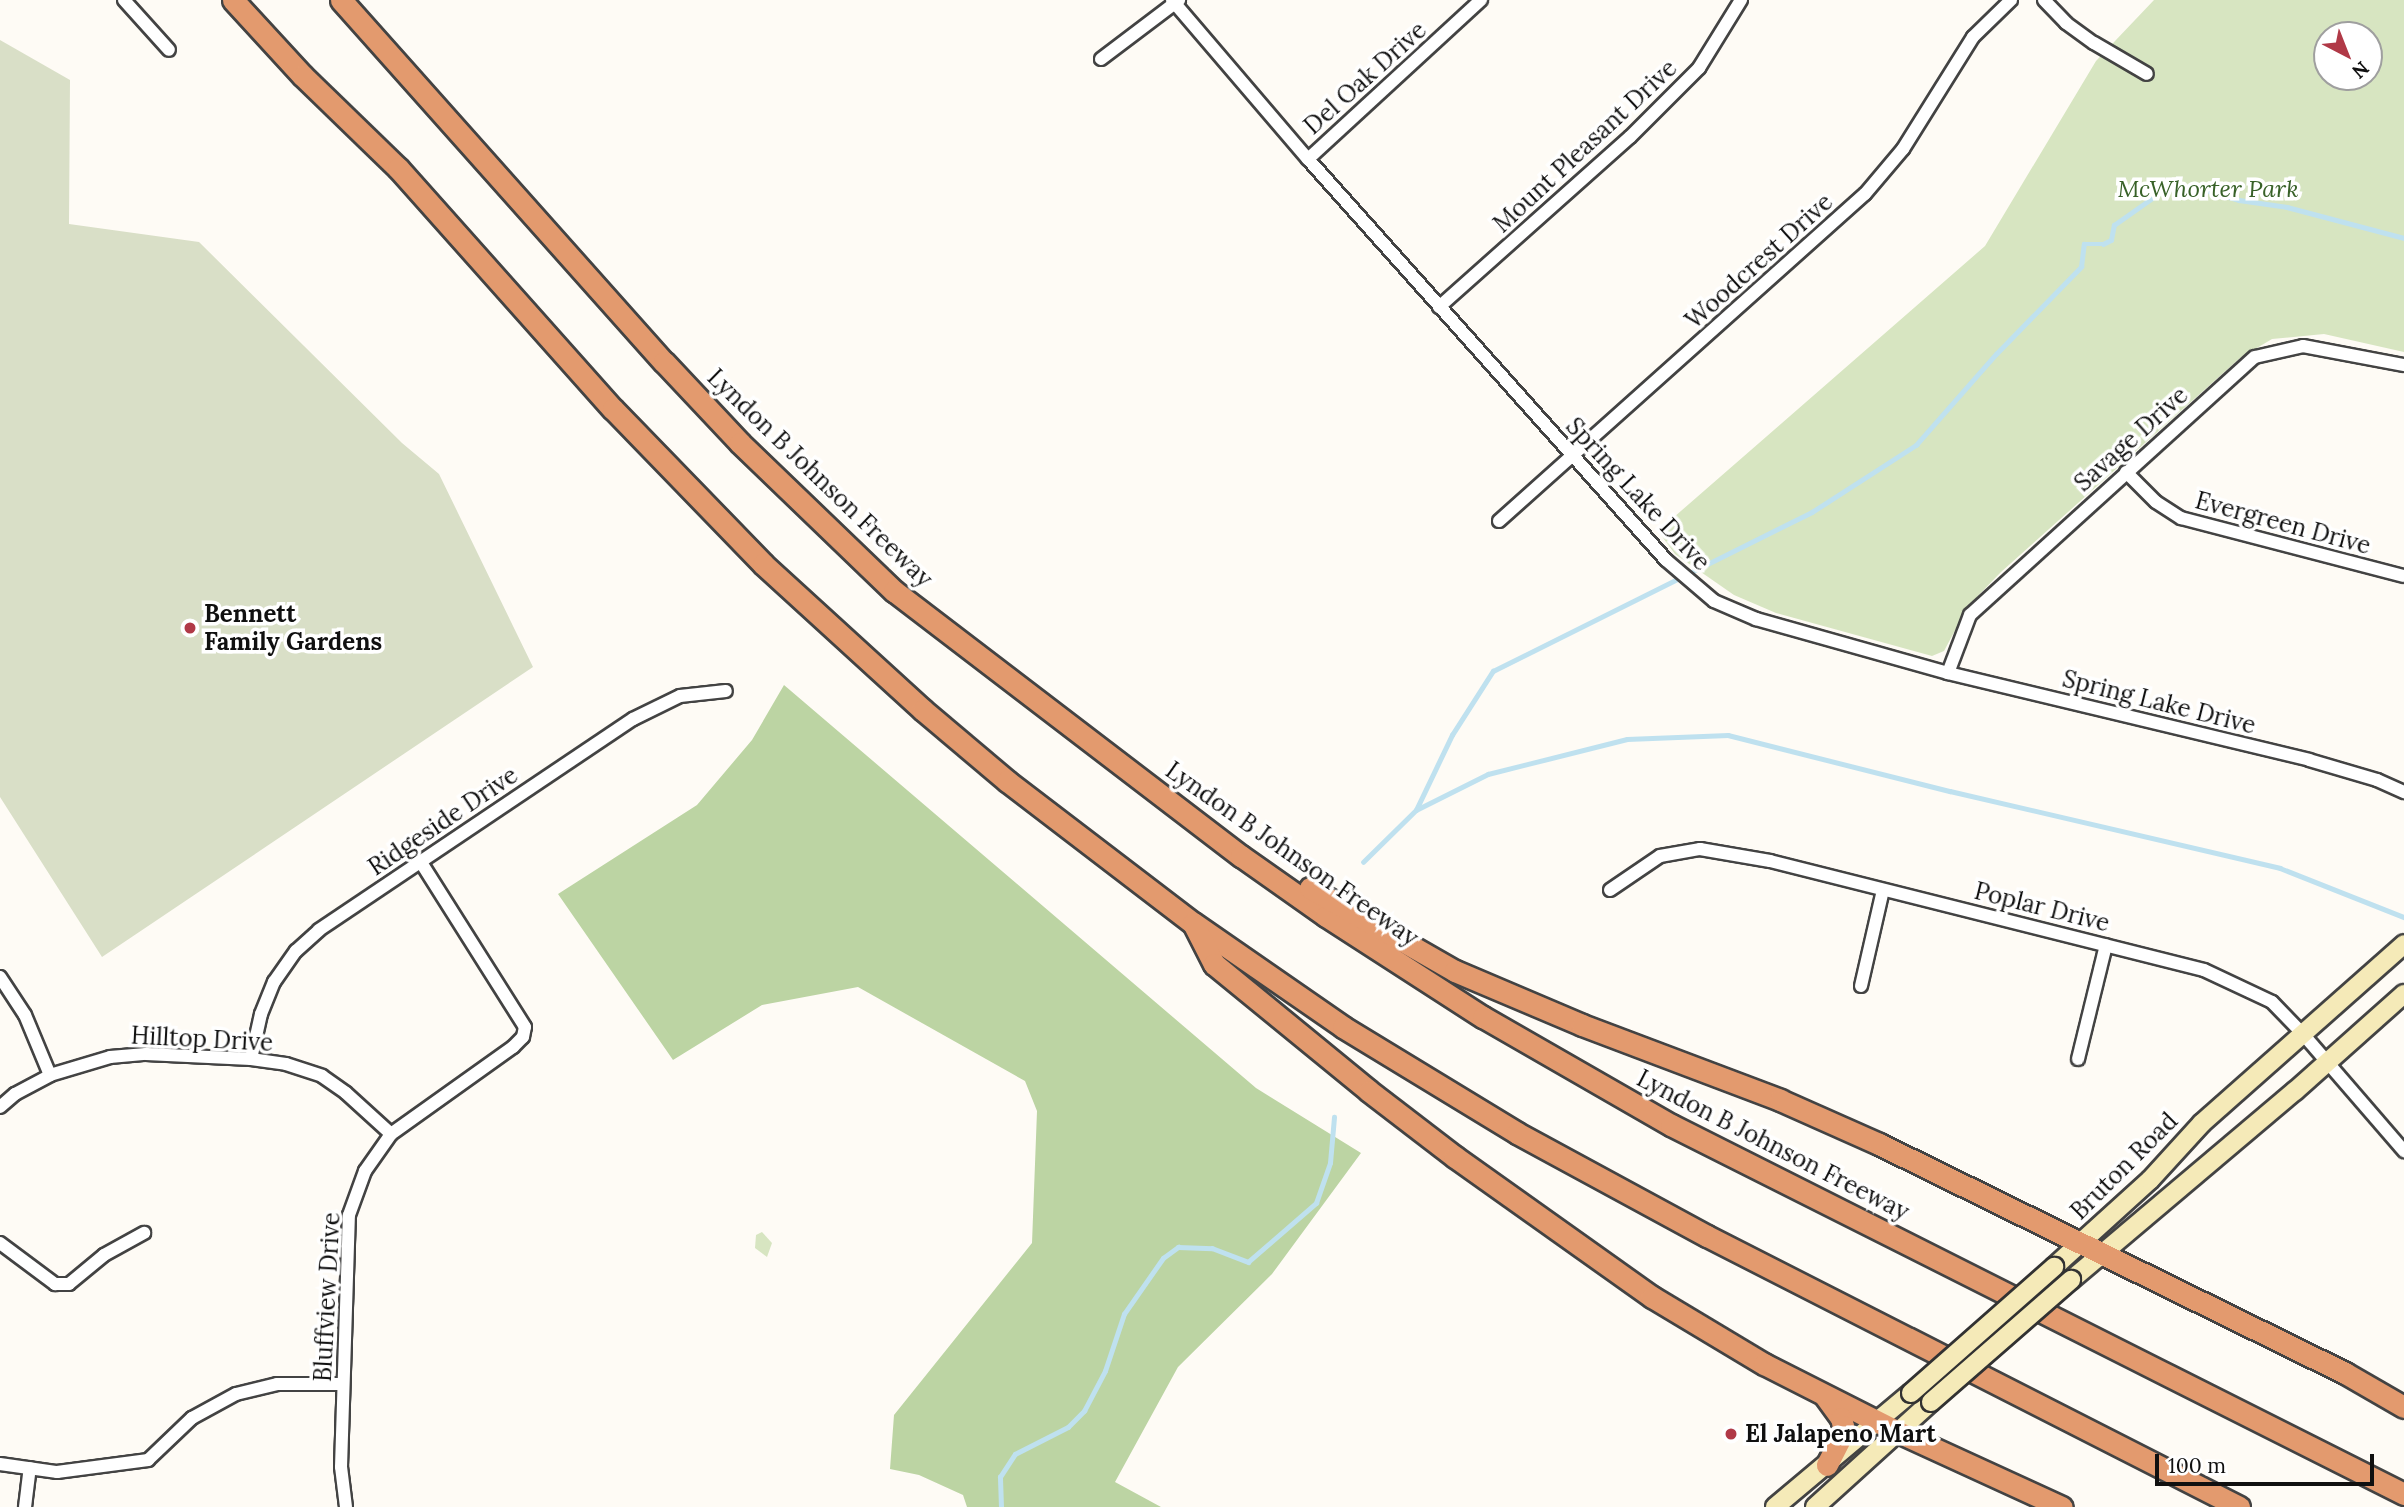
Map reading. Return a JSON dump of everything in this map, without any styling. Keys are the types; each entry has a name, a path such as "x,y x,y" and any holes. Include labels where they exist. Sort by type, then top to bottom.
{"highway":[{"path":"233,0 303,76 398,168 613,409 763,564 923,710 997,772 1193,923 1343,1027 1553,1153 1707,1236 2239,1507"},
{"name":"Lyndon B Johnson Freeway","path":"341,0 664,362 815,517 894,591 1326,916 1483,1017 1718,1149 2404,1494"},
{"path":"1116,760 1332,903 1455,971 1582,1025 1780,1100 1879,1144 2345,1373 2404,1407"},
{"path":"1193,923 1214,964 1455,1157 1652,1297 1764,1364 1824,1395 2062,1507"},
{"path":"1824,1395 1842,1418 1843,1426 1840,1439 1827,1465"}],"main road":[{"name":"Bruton Road","path":"1775,1507 1878,1421 2082,1242 2150,1180 2202,1124 2404,944"},
{"name":"Bruton Road","path":"1815,1507 2102,1252 2404,994"}],"street":[{"path":"124,0 169,50"},
{"name":"Del Oak Drive","path":"1308,159 1481,0"},
{"name":"Mount Pleasant Drive","path":"1439,307 1630,137 1699,68 1741,0"},
{"name":"Woodcrest Drive","path":"1499,521 1865,194 1903,149 1973,37 2011,0"},
{"path":"2044,0 2075,30 2147,74"},
{"path":"1101,59 1175,1"},
{"name":"Spring Lake Drive","path":"1175,1 1308,159 1572,456 1666,560 1714,601 1756,618 1948,673 2309,760 2377,780 2404,792"},
{"name":"Savage Drive","path":"1948,673 1970,615 2255,357 2303,346 2404,365"},
{"name":"Evergreen Drive","path":"2126,471 2156,502 2181,519 2404,576"},
{"name":"Ridgeside Drive","path":"251,1059 261,1014 274,982 296,951 320,930 633,719 680,696 726,691"},
{"name":"Poplar Drive","path":"1610,890 1660,856 1700,849 1770,861 2204,970 2272,1002 2404,1151"},
{"name":"Bluffview Drive","path":"346,1507 341,1467 349,1215 365,1171 391,1135 513,1047 523,1037 525,1027 420,861"},
{"path":"1861,986 1883,890"},
{"path":"2078,1059 2106,945"},
{"path":"0,977 25,1015 50,1075"},
{"name":"Hilltop Drive","path":"0,1107 15,1094 50,1075 110,1057 146,1054 251,1059 286,1064 322,1076 346,1093 391,1135"},
{"path":"0,1243 55,1284 69,1284 104,1255 144,1233"},
{"path":"0,1464 57,1472 148,1460 192,1418 236,1394 277,1384 342,1384"},
{"path":"25,1507 30,1468"}],"green space":[{"name":"McWhorter Park","path":"2154,0 2404,0 2404,352 2324,334 2272,339 2240,358 2001,572 1968,606 1944,651 1932,656 1776,613 1734,595 1675,554 1658,531 1985,246 2096,61"},
{"path":"0,40 70,80 69,224 199,242 402,443 439,474 533,667 102,957 0,797"},
{"path":"784,685 1256,1088 1361,1153 1272,1274 1178,1367 1115,1482 1161,1507 967,1507 963,1495 919,1475 890,1469 894,1415 1032,1243 1037,1111 1025,1081 858,987 762,1005 673,1060 558,894 697,805 752,740"},
{"path":"762,1232 772,1243 767,1257 755,1248 756,1235"}],"waterway":[{"path":"1416,810 1452,735 1493,671 1812,512 1916,445 1996,354 2081,267 2084,244 2103,244 2111,240 2114,225 2165,189 2192,186 2239,200 2287,207 2404,238"},
{"path":"1363,862 1416,810 1488,774 1627,739 1728,735 1950,791 2280,868 2404,917"},
{"path":"1001,1507 1000,1477 1015,1454 1068,1427 1084,1411 1105,1371 1124,1314 1163,1258 1178,1247 1212,1248 1248,1262 1316,1203 1330,1163 1334,1117"}],"place":[{"name":"Bennett Family Gardens","path":"190,628"},
{"name":"El Jalapeno Mart","path":"1731,1434"}]}
